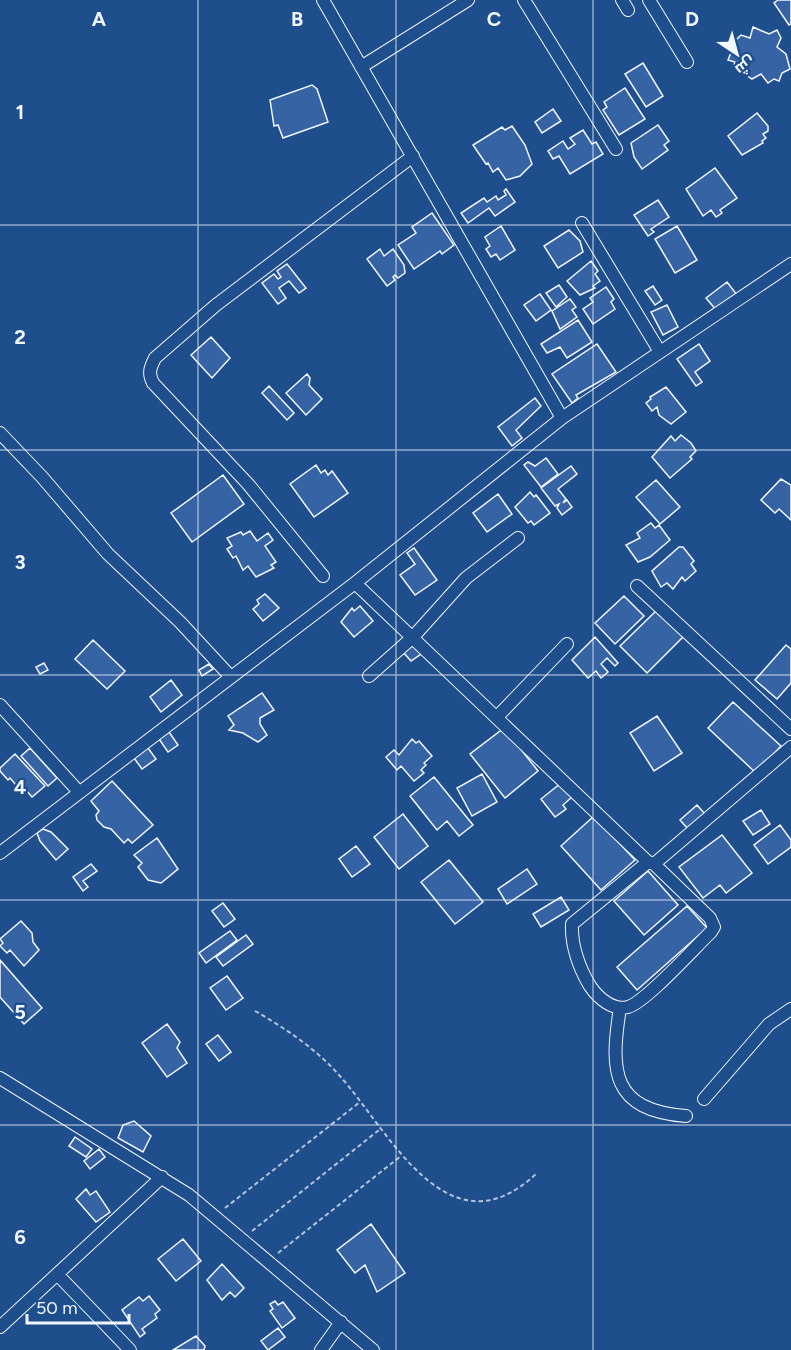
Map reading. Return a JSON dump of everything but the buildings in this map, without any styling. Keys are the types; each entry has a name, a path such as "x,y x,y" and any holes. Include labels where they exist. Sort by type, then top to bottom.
{"street":[{"path":"323,0 562,418"},
{"path":"362,67 468,0"},
{"path":"524,0 616,149"},
{"path":"649,0 687,62"},
{"path":"322,576 248,484 153,383 149,375 150,367 155,358 216,305 413,156"},
{"path":"582,223 660,352"},
{"path":"0,852 355,583 562,418 791,264"},
{"path":"0,433 42,477 108,554 180,622 230,676"},
{"path":"369,676 413,637 466,578 518,538"},
{"path":"355,583 651,863 711,918 714,927 638,1002 620,1008 608,1004 594,992 584,976 576,953 572,924 651,863 791,747"},
{"path":"637,586 791,729"},
{"path":"497,717 567,644"},
{"path":"0,705 79,792"},
{"path":"620,1008 614,1062 624,1089 639,1105 648,1110 686,1116"},
{"path":"704,1099 769,1024 791,1009"},
{"path":"0,1078 162,1177 215,1215 373,1350"},
{"path":"0,1327 162,1177"},
{"path":"57,1274 130,1350"},
{"path":"321,1350 341,1322"}],"path":[{"path":"255,1011 318,1055 338,1074 401,1156 437,1188 457,1198 474,1200 504,1197 537,1173"},
{"path":"223,1209 360,1102"},
{"path":"252,1231 379,1130"},
{"path":"279,1254 401,1156"}]}
